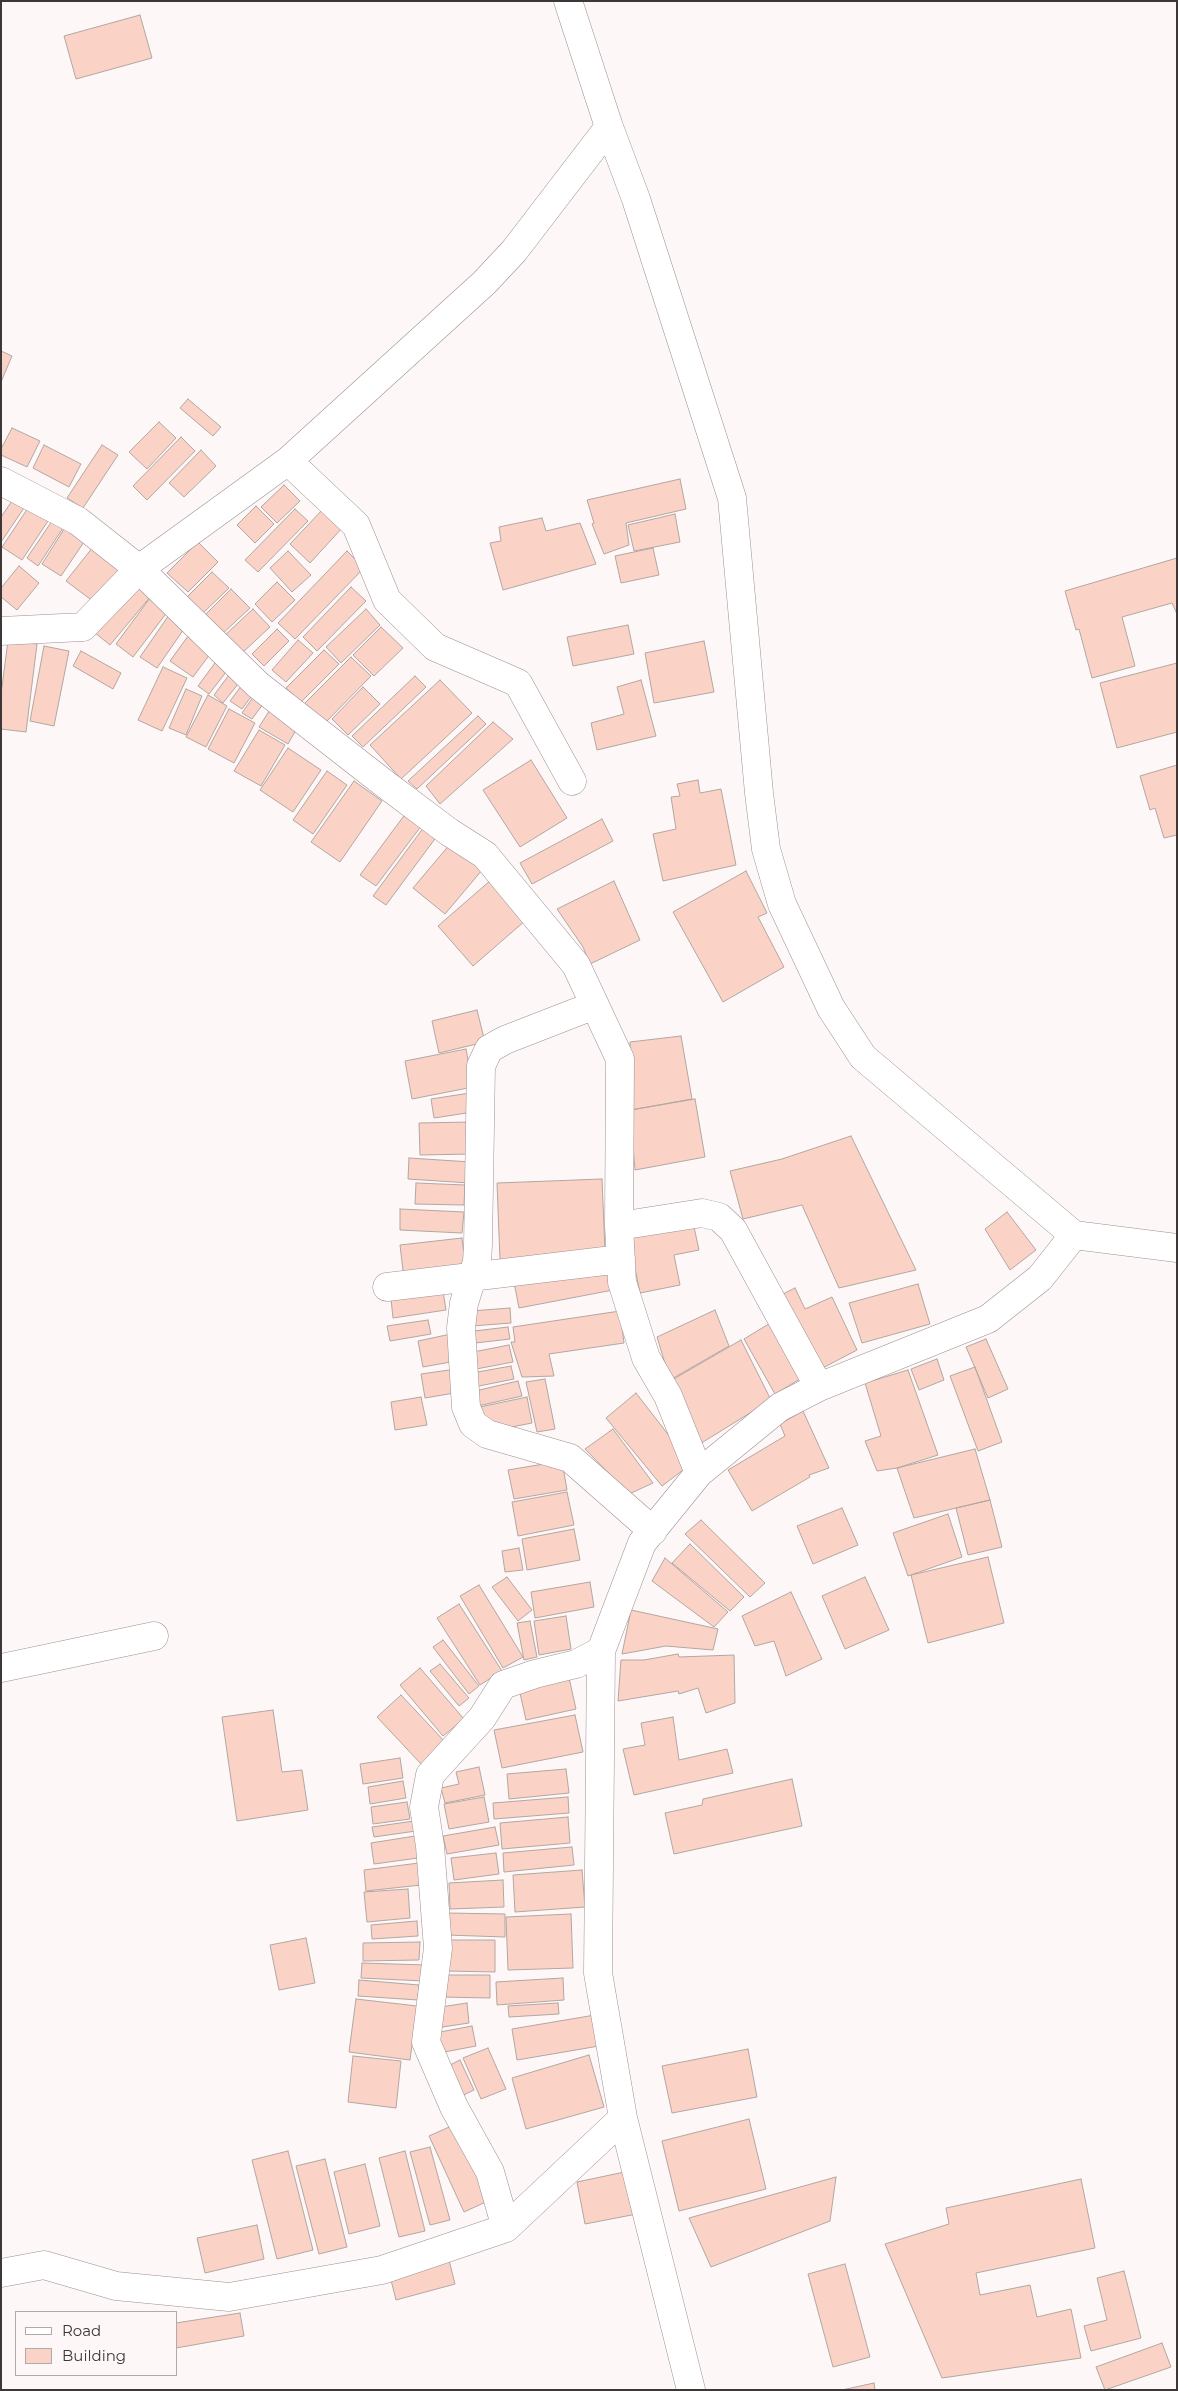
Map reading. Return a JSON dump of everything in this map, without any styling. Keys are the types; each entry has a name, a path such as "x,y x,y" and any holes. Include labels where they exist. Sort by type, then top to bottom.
{"street":[{"path":"568,1 608,127 636,199 732,498 759,794 766,849 782,904 831,1008 863,1057 1074,1235 1177,1248"},
{"path":"1,632 83,627 139,569 295,455 459,309 514,252 608,127"},
{"path":"295,455 356,525 386,600 434,647 518,683 572,781"},
{"path":"1,481 78,521 139,569 258,685 449,832 485,854 576,965 620,1059 619,1226 622,1282 646,1358 668,1396 699,1472"},
{"path":"595,1005 505,1040 489,1050 481,1066 478,1245 473,1276 464,1303 460,1328 466,1407 473,1424 487,1434 570,1458 653,1531"},
{"path":"619,1226 702,1213 719,1217 733,1230 819,1386"},
{"path":"691,2390 623,2118 598,1973 601,1652 642,1543 699,1472 780,1407 819,1386 988,1319 1040,1278 1074,1235"},
{"path":"387,1287 621,1259"},
{"path":"1,1668 154,1636"},
{"path":"506,2228 490,2172 454,2107 426,2042 438,1948 430,1846 424,1807 430,1776 482,1718 503,1685 576,1664 601,1652"},
{"path":"1,2273 44,2265 116,2286 229,2297 382,2270 506,2228 623,2118"}],"building":[{"path":"140,15 152,58 76,79 64,36"},
{"path":"1,351 12,356 1,382"},
{"path":"188,399 221,427 213,436 180,408"},
{"path":"159,422 176,438 147,469 129,452"},
{"path":"12,428 40,441 27,467 1,455 1,449"},
{"path":"181,437 195,451 147,500 133,486"},
{"path":"44,445 81,464 69,487 33,468"},
{"path":"102,445 118,455 83,508 67,498"},
{"path":"201,450 216,466 184,497 169,483"},
{"path":"680,479 686,509 626,523 629,545 604,554 592,524 594,523 587,500"},
{"path":"284,485 300,501 277,523 261,507"},
{"path":"14,498 26,505 1,542 1,517"},
{"path":"30,505 50,518 22,560 2,547"},
{"path":"256,506 274,524 255,543 237,525"},
{"path":"295,509 308,521 258,572 245,560"},
{"path":"323,509 343,527 310,563 290,544"},
{"path":"675,514 680,542 634,551 628,525"},
{"path":"54,518 65,525 38,566 27,558"},
{"path":"542,518 546,531 580,523 596,564 503,590 490,543 501,541 499,527"},
{"path":"66,526 86,539 61,576 42,564"},
{"path":"97,542 124,563 94,602 66,581"},
{"path":"198,542 218,562 188,592 167,573"},
{"path":"653,548 659,575 621,583 615,556"},
{"path":"288,551 311,575 292,592 270,568"},
{"path":"347,551 364,568 295,639 278,623"},
{"path":"1177,558 1177,614 1172,603 1122,617 1135,666 1092,678 1079,629 1076,630 1065,591"},
{"path":"19,566 39,583 17,610 1,597 1,588"},
{"path":"212,572 229,588 201,615 185,599"},
{"path":"139,576 156,590 110,645 94,632"},
{"path":"277,582 295,600 272,622 255,604"},
{"path":"351,587 366,601 317,651 303,637"},
{"path":"231,589 250,608 220,636 202,618"},
{"path":"150,598 168,611 133,657 116,644"},
{"path":"253,609 270,627 241,654 224,636"},
{"path":"366,609 380,625 341,663 326,647"},
{"path":"169,615 186,626 157,668 140,657"},
{"path":"628,625 634,654 573,666 567,637"},
{"path":"381,627 403,648 374,676 353,655"},
{"path":"277,629 289,641 264,666 252,654"},
{"path":"191,632 213,650 193,677 170,661"},
{"path":"298,640 313,653 286,682 272,670"},
{"path":"8,641 37,644 26,732 1,729 1,694"},
{"path":"704,641 714,692 654,703 645,653"},
{"path":"44,646 69,651 54,726 30,721"},
{"path":"324,650 339,664 301,702 286,688"},
{"path":"81,651 121,673 113,689 73,666"},
{"path":"351,657 371,676 324,724 304,704"},
{"path":"218,659 230,667 209,694 198,686"},
{"path":"1177,663 1177,732 1117,748 1100,683"},
{"path":"163,667 187,678 162,731 138,720"},
{"path":"232,671 242,679 223,703 214,695"},
{"path":"415,676 426,687 363,747 352,736"},
{"path":"440,680 472,713 401,779 370,745"},
{"path":"641,680 656,736 597,750 591,723 624,714 617,687"},
{"path":"245,681 256,690 242,709 230,701"},
{"path":"363,687 380,704 348,735 332,719"},
{"path":"186,689 202,696 186,735 169,728"},
{"path":"256,693 266,700 252,719 242,713"},
{"path":"208,695 227,706 206,747 186,737"},
{"path":"273,705 301,721 288,744 259,727"},
{"path":"229,709 255,723 234,763 208,749"},
{"path":"478,716 486,724 417,789 408,781"},
{"path":"493,722 513,739 440,804 426,786"},
{"path":"259,730 285,745 261,786 234,771"},
{"path":"288,748 321,770 293,812 260,790"},
{"path":"531,760 567,818 520,847 483,790"},
{"path":"1177,765 1177,835 1164,838 1155,808 1150,810 1140,776"},
{"path":"327,771 347,785 313,834 293,820"},
{"path":"698,780 700,793 721,789 736,865 663,881 653,834 676,829 671,797 680,796 677,784"},
{"path":"354,781 382,801 340,862 311,842"},
{"path":"409,809 425,821 376,886 360,875"},
{"path":"602,819 613,841 532,884 520,863"},
{"path":"427,823 440,832 386,905 373,896"},
{"path":"451,843 483,869 445,914 413,888"},
{"path":"746,871 767,913 758,917 784,967 723,1002 673,912"},
{"path":"491,880 526,920 473,966 438,926"},
{"path":"614,881 640,940 590,964 583,947 557,909"},
{"path":"477,1010 485,1042 439,1053 432,1021"},
{"path":"681,1036 692,1099 631,1110 630,1042"},
{"path":"466,1049 473,1087 412,1099 405,1061"},
{"path":"470,1093 473,1112 434,1118 431,1099"},
{"path":"695,1099 705,1157 635,1170 630,1110"},
{"path":"471,1122 472,1154 420,1155 419,1123"},
{"path":"851,1136 916,1270 839,1288 802,1205 743,1219 730,1171 782,1159"},
{"path":"409,1158 471,1162 469,1183 408,1179"},
{"path":"602,1179 605,1251 500,1260 497,1183"},
{"path":"416,1183 465,1185 464,1205 415,1204"},
{"path":"400,1209 464,1212 462,1233 400,1230"},
{"path":"1007,1212 1036,1250 1010,1270 985,1229"},
{"path":"694,1227 699,1250 674,1255 680,1285 640,1293 629,1238"},
{"path":"462,1238 466,1271 404,1279 400,1245"},
{"path":"608,1263 613,1290 519,1308 514,1282"},
{"path":"918,1284 930,1324 862,1343 849,1303"},
{"path":"795,1288 805,1309 832,1297 857,1350 815,1372 775,1298"},
{"path":"443,1291 446,1310 393,1318 391,1299"},
{"path":"510,1308 511,1323 472,1326 471,1311"},
{"path":"715,1310 729,1346 670,1380 657,1337"},
{"path":"620,1311 624,1343 549,1354 554,1376 522,1377 511,1342 515,1342 513,1327"},
{"path":"428,1320 431,1334 390,1341 387,1326"},
{"path":"772,1322 805,1376 775,1394 744,1339"},
{"path":"508,1327 510,1339 467,1344 466,1332"},
{"path":"451,1334 456,1361 423,1367 418,1341"},
{"path":"986,1339 1008,1389 988,1398 966,1347"},
{"path":"741,1340 771,1400 695,1447 672,1380"},
{"path":"509,1345 513,1362 471,1370 468,1353"},
{"path":"937,1359 944,1380 919,1390 911,1369"},
{"path":"511,1366 514,1379 474,1387 472,1373"},
{"path":"975,1367 1002,1442 978,1451 950,1376"},
{"path":"456,1369 460,1392 425,1398 421,1374"},
{"path":"908,1370 938,1455 897,1468 877,1471 865,1441 881,1436 865,1383"},
{"path":"545,1379 555,1429 537,1432 526,1382"},
{"path":"518,1381 522,1396 478,1406 475,1391"},
{"path":"636,1393 691,1464 662,1486 606,1418"},
{"path":"421,1397 427,1425 395,1430 391,1402"},
{"path":"527,1397 532,1423 486,1432 480,1407"},
{"path":"803,1411 829,1468 809,1475 810,1477 752,1511 728,1470 785,1436 780,1424"},
{"path":"613,1429 653,1483 629,1494 585,1449"},
{"path":"975,1449 990,1500 914,1518 897,1468"},
{"path":"562,1461 567,1490 514,1499 508,1470"},
{"path":"567,1492 574,1525 518,1536 512,1502"},
{"path":"990,1500 1002,1547 968,1555 956,1508"},
{"path":"842,1508 858,1545 813,1564 797,1526"},
{"path":"948,1514 962,1557 908,1576 893,1533"},
{"path":"701,1520 765,1583 750,1597 685,1534"},
{"path":"574,1529 580,1560 527,1570 522,1539"},
{"path":"690,1544 744,1597 730,1611 672,1563"},
{"path":"519,1548 523,1570 505,1572 502,1551"},
{"path":"988,1557 1004,1623 928,1643 911,1575"},
{"path":"665,1558 728,1612 714,1627 652,1581"},
{"path":"507,1577 532,1610 518,1621 492,1587"},
{"path":"865,1577 889,1630 845,1649 822,1596"},
{"path":"590,1582 594,1607 535,1618 531,1592"},
{"path":"479,1585 523,1657 503,1668 460,1596"},
{"path":"791,1592 822,1659 786,1676 774,1641 755,1646 742,1616"},
{"path":"459,1604 502,1671 480,1685 437,1618"},
{"path":"631,1610 718,1629 713,1650 666,1646 622,1654"},
{"path":"566,1616 571,1649 539,1655 534,1621"},
{"path":"530,1621 537,1657 524,1660 517,1623"},
{"path":"443,1640 479,1686 469,1694 433,1647"},
{"path":"678,1654 679,1657 734,1655 735,1703 706,1713 698,1688 679,1694 678,1691 618,1701 621,1660 644,1660"},
{"path":"440,1664 469,1698 459,1706 430,1671"},
{"path":"420,1668 464,1719 443,1736 400,1685"},
{"path":"568,1673 576,1709 526,1720 518,1684"},
{"path":"401,1695 446,1743 422,1765 377,1717"},
{"path":"273,1710 282,1772 302,1770 308,1810 237,1821 222,1717"},
{"path":"575,1715 583,1752 502,1768 494,1730"},
{"path":"673,1717 679,1760 727,1749 733,1773 634,1795 623,1749 645,1745 641,1723"},
{"path":"400,1758 403,1778 363,1784 360,1764"},
{"path":"479,1767 485,1795 445,1803 441,1788 459,1784 456,1772"},
{"path":"566,1769 569,1793 509,1799 507,1774"},
{"path":"792,1779 802,1826 674,1854 665,1813 702,1805 703,1799"},
{"path":"403,1781 406,1798 370,1804 368,1787"},
{"path":"484,1797 489,1822 449,1829 444,1804"},
{"path":"568,1797 569,1813 494,1819 493,1803"},
{"path":"407,1802 410,1819 373,1824 371,1807"},
{"path":"568,1817 570,1843 502,1849 500,1823"},
{"path":"414,1821 416,1831 374,1837 372,1827"},
{"path":"495,1827 499,1845 447,1854 443,1836"},
{"path":"415,1836 418,1858 374,1864 371,1843"},
{"path":"572,1847 574,1865 504,1872 503,1853"},
{"path":"496,1853 499,1874 454,1880 451,1858"},
{"path":"419,1863 421,1885 366,1891 364,1870"},
{"path":"582,1870 585,1907 515,1912 513,1875"},
{"path":"503,1880 504,1907 450,1909 449,1883"},
{"path":"408,1889 410,1918 367,1922 364,1892"},
{"path":"446,1913 505,1914 505,1937 446,1935"},
{"path":"571,1914 573,1968 508,1970 506,1917"},
{"path":"417,1921 418,1936 372,1939 371,1925"},
{"path":"306,1938 315,1983 279,1990 270,1945"},
{"path":"447,1940 495,1940 495,1972 446,1971"},
{"path":"420,1942 419,1960 363,1961 363,1943"},
{"path":"362,1963 425,1965 424,1981 361,1978"},
{"path":"442,1975 490,1975 490,1998 441,1997"},
{"path":"563,1978 564,2000 497,2005 496,1982"},
{"path":"359,1980 419,1985 418,2000 358,1996"},
{"path":"356,1999 417,2006 410,2060 349,2052"},
{"path":"467,2003 469,2023 436,2028 434,2008"},
{"path":"558,2003 559,2014 509,2017 508,2006"},
{"path":"595,2015 599,2046 517,2060 512,2029"},
{"path":"472,2026 476,2046 439,2053 435,2033"},
{"path":"488,2048 506,2089 481,2099 463,2058"},
{"path":"748,2049 757,2097 672,2113 662,2066"},
{"path":"589,2055 604,2107 526,2129 512,2078"},
{"path":"353,2056 401,2061 396,2108 348,2102"},
{"path":"460,2060 474,2090 457,2098 442,2069"},
{"path":"749,2119 766,2189 679,2211 662,2141"},
{"path":"456,2124 490,2200 464,2212 429,2136"},
{"path":"430,2147 450,2220 430,2225 410,2152"},
{"path":"288,2151 313,2250 277,2259 252,2160"},
{"path":"405,2151 425,2231 399,2237 379,2158"},
{"path":"325,2159 347,2247 319,2254 296,2166"},
{"path":"365,2164 380,2226 349,2234 334,2172"},
{"path":"634,2170 642,2213 585,2224 577,2182"},
{"path":"836,2177 830,2221 711,2267 689,2218"},
{"path":"1081,2179 1095,2248 976,2273 980,2295 1030,2285 1037,2317 1071,2309 1081,2358 942,2378 885,2244 949,2224 946,2208"},
{"path":"257,2225 264,2259 205,2273 197,2238"},
{"path":"449,2260 455,2284 396,2300 390,2276"},
{"path":"845,2264 870,2357 833,2367 808,2274"},
{"path":"1124,2271 1141,2338 1091,2351 1084,2326 1107,2320 1097,2278"},
{"path":"240,2313 244,2336 178,2348 178,2323"},
{"path":"1162,2343 1171,2367 1105,2390 1096,2367"},
{"path":"874,2383 875,2390 842,2390"}]}
